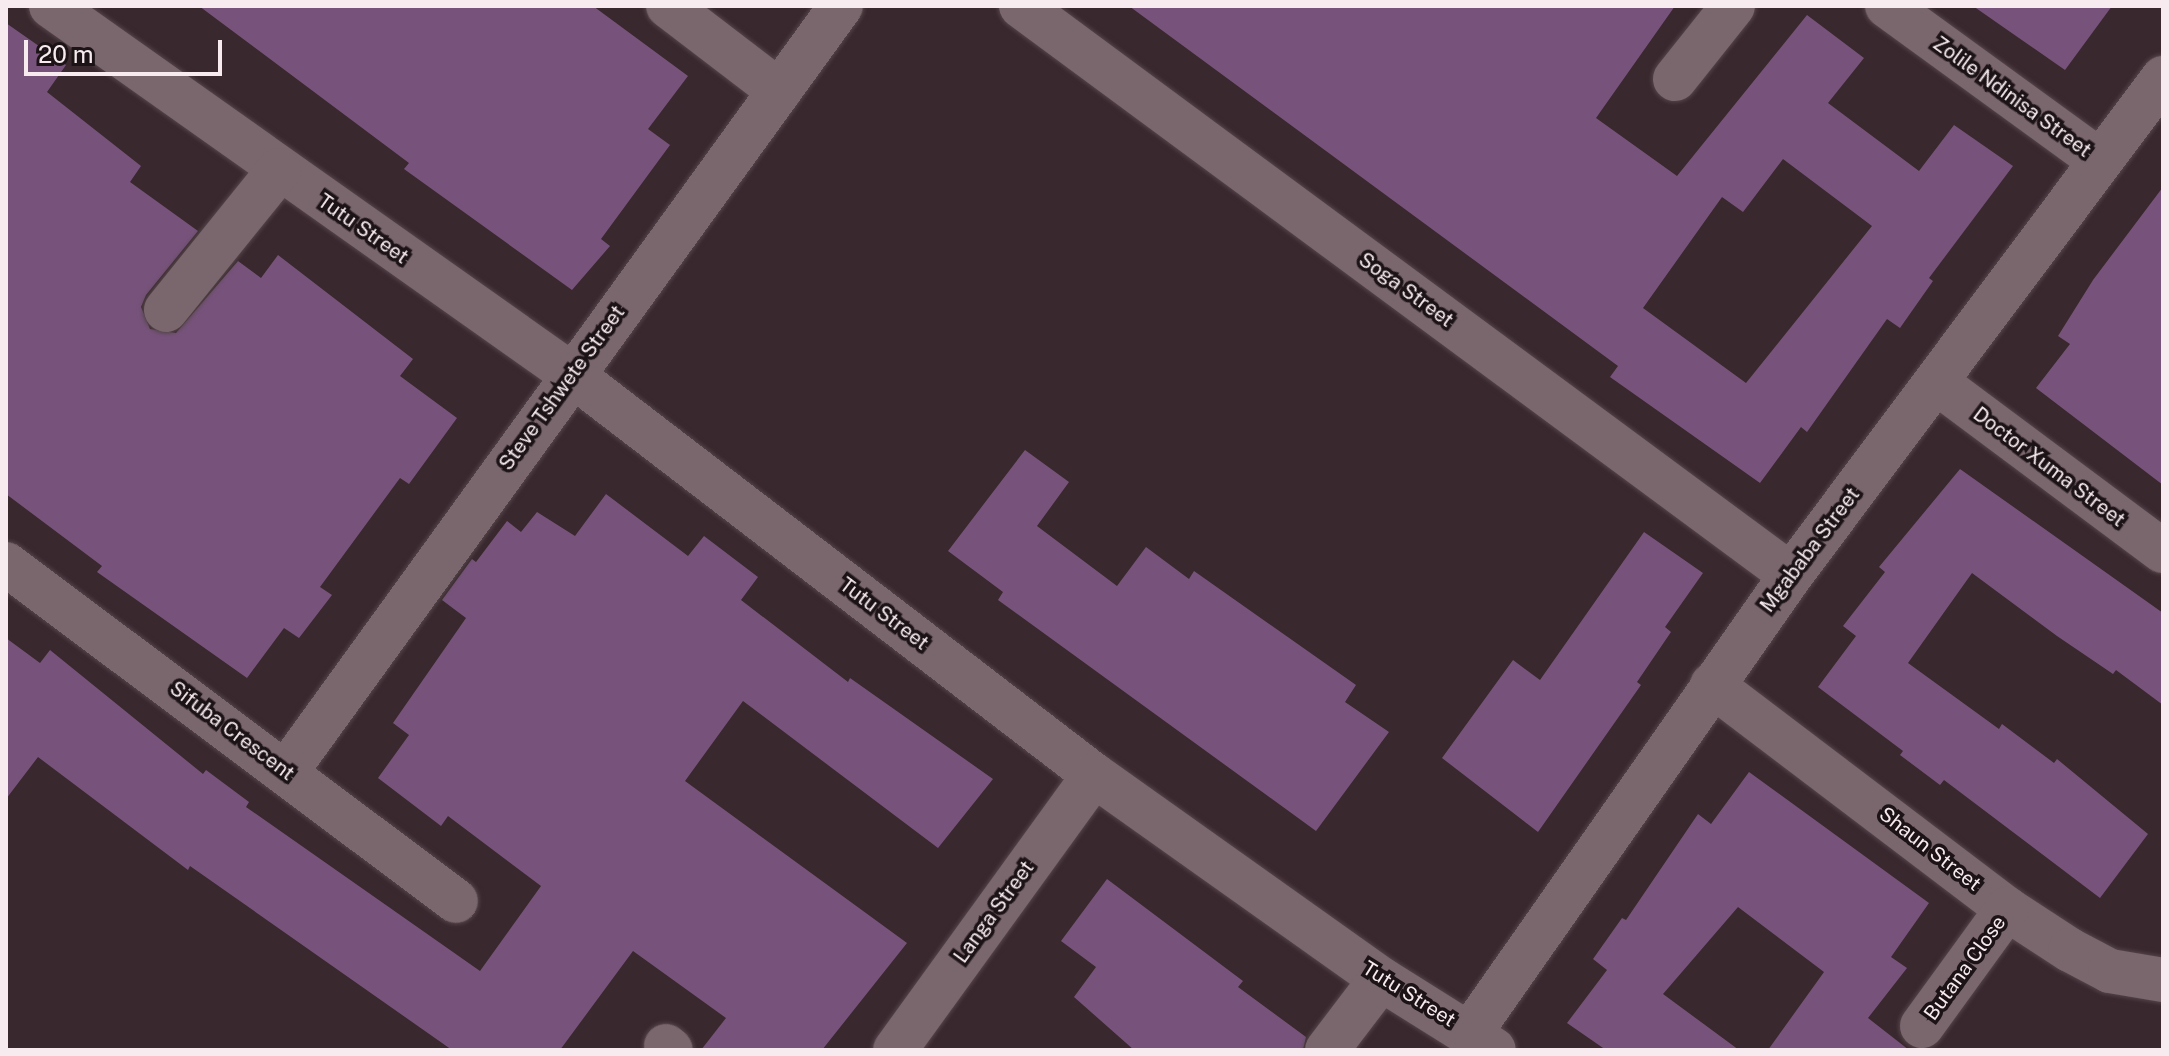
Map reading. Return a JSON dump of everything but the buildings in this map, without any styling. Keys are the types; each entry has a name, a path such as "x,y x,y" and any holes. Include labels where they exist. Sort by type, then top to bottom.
{"street":[{"name":"Tutu Street","path":"51,6 571,374 1094,775 1381,979 1482,1041"},
{"path":"668,6 779,91"},
{"name":"Steve Tshwete Street","path":"286,772 571,374 841,6"},
{"name":"Soga Street","path":"1021,6 1791,575"},
{"path":"1675,79 1733,6"},
{"name":"Zolile Ndinisa Street","path":"1887,6 2099,160"},
{"name":"Mgababa Street","path":"1482,1041 1712,685 2099,160 2163,78"},
{"path":"166,310 279,170"},
{"name":"Doctor Xuma Street","path":"1936,382 2163,551"},
{"name":"Sifuba Crescent","path":"6,564 456,901"},
{"name":"Shaun Street","path":"1712,685 2007,909 2110,971 2163,980"},
{"name":"Langa Street","path":"895,1050 1094,775"},
{"name":"Butana Close","path":"1922,1026 2007,909"},
{"path":"1327,1050 1381,979"}]}
